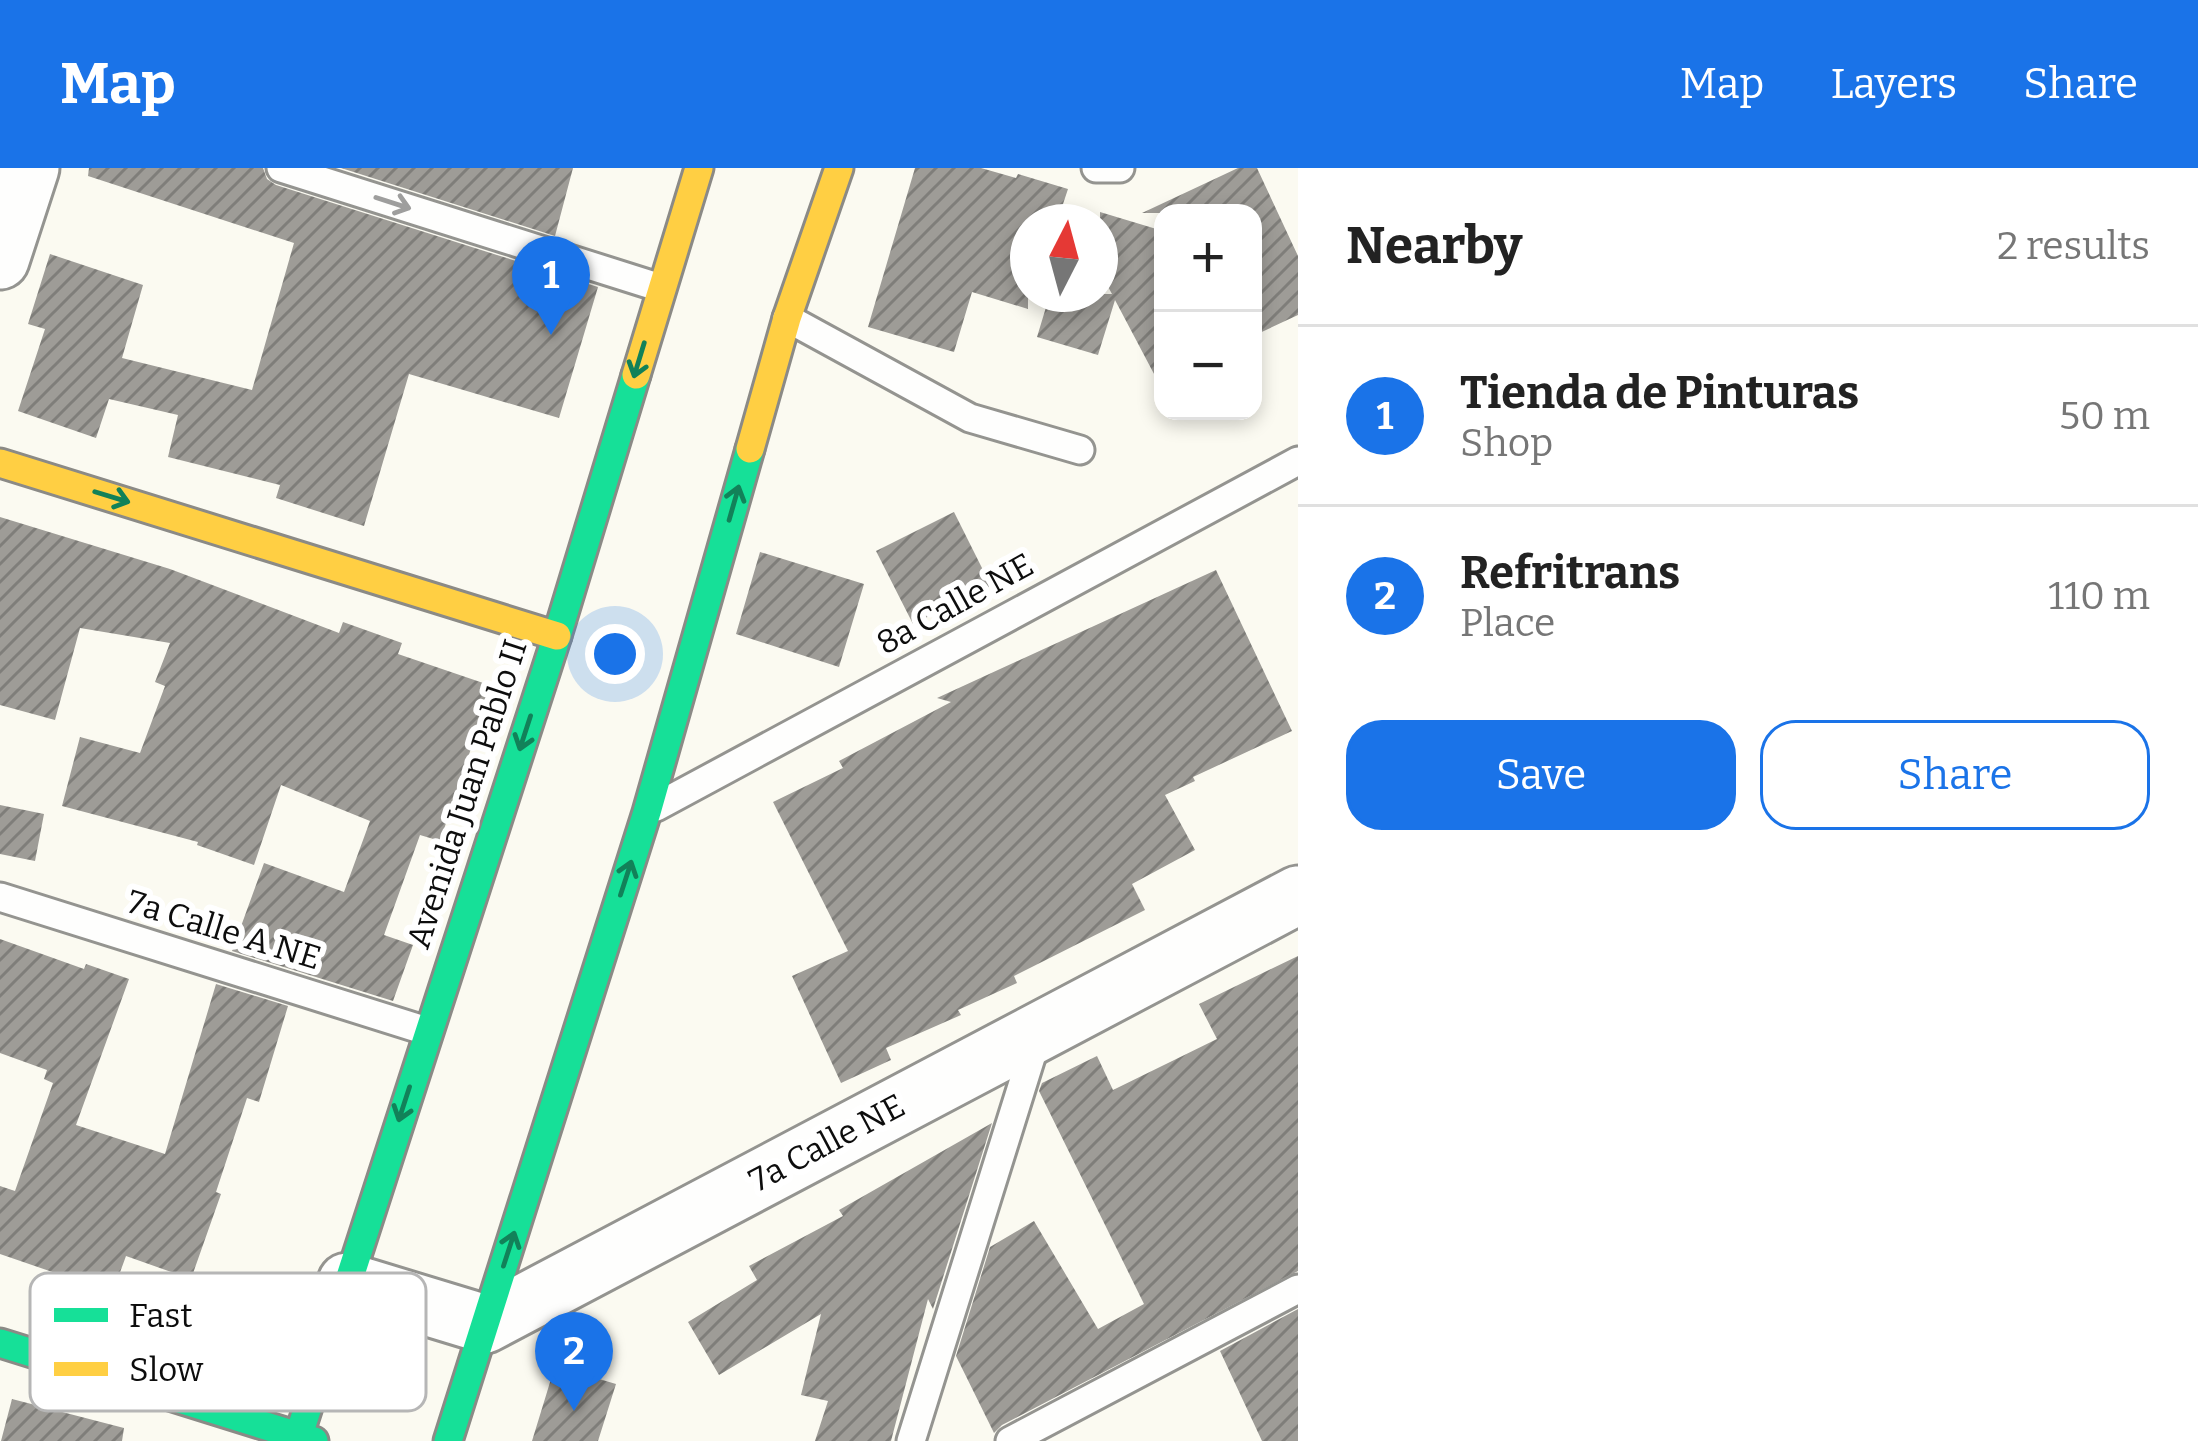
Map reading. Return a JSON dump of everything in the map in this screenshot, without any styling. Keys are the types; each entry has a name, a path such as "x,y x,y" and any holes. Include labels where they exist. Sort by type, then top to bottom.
{"main road":[{"name":"Avenida Juan Pablo II","path":"350,1273 556,635 699,168"},
{"path":"448,1441 647,812 787,318 839,168"},
{"path":"0,463 556,635"},
{"path":"0,1342 30,1352"},
{"path":"216,1411 303,1439"}],"street":[{"path":"0,260 30,168"},
{"name":"7a Calle NE","path":"485,1324 1298,895"},
{"path":"426,1306 485,1324"}],"lane":[{"path":"281,168 661,288"},
{"path":"1096,168 1120,168"},
{"path":"787,318 970,418 1079,450"},
{"name":"8a Calle NE","path":"647,812 1298,461"},
{"name":"7a Calle A NE","path":"0,897 427,1031"},
{"path":"910,1441 1040,1030"},
{"path":"1010,1441 1298,1289"}],"building":[{"path":"89,168 263,168 276,185 598,287 559,418 409,374 364,526 276,498 280,485 168,457 178,415 109,399 96,438 18,411 45,329 28,324 50,254 143,285 122,358 252,390 294,243 88,176"},
{"path":"341,168 573,168 555,236"},
{"path":"915,168 981,168 1068,189 1063,204 1010,204 1010,304 972,292 954,352 868,327"},
{"path":"1238,168 1257,168 1298,256 1298,315 1262,332 1262,204 1161,204"},
{"path":"1118,217 1154,228 1154,374 1118,306"},
{"path":"1045,312 1111,312 1098,355 1037,337"},
{"path":"954,512 991,586 913,624 876,551"},
{"path":"0,517 170,569 339,633 343,622 402,643 398,654 492,686 440,841 420,835 384,935 413,945 393,1001 232,951 264,863 344,892 370,821 281,785 254,865 198,842 62,806 80,737 140,753 165,686 155,682 170,643 80,628 55,720 0,705"},
{"path":"760,552 864,584 839,667 736,634"},
{"path":"1216,570 1292,731 1165,795 1195,850 1132,884 1145,910 1014,976 1017,983 958,1010 961,1015 886,1048 891,1060 841,1083 792,976 848,951 773,802 843,768 839,761 951,702 937,698"},
{"path":"0,805 44,814 35,861 0,854"},
{"path":"0,939 84,969 86,964 129,979 76,1125 165,1154 216,984 288,1006 259,1102 247,1098 193,1273 174,1273 126,1256 120,1273 55,1273 0,1254 0,1186 15,1191 53,1083 44,1079 47,1070 0,1053"},
{"path":"1298,956 1298,1271 994,1433 956,1356 990,1247 1034,1221 1098,1329 1144,1304 1039,1091 1042,1083 1097,1056 1113,1090 1217,1039 1199,1004"},
{"path":"992,1123 933,1309 928,1299 891,1441 815,1441 828,1401 801,1395 821,1314 719,1375 688,1322 757,1280 749,1266 843,1216 839,1210"},
{"path":"1298,1309 1298,1441 1262,1441 1220,1351"},
{"path":"555,1366 616,1384 598,1441 532,1441"},
{"path":"12,1399 30,1404 30,1411 58,1411 124,1428 122,1441 1,1441"}],"traffic: fast":[{"path":"351,1273 636,375"},
{"path":"448,1441 647,812 750,449"},
{"path":"0,1343 30,1352"},
{"path":"218,1411 314,1441"},
{"path":"297,1441 307,1411"}],"traffic: slow":[{"path":"636,375 699,168"},
{"path":"750,449 787,318 839,168"},
{"path":"0,463 557,636"}],"place":[{"name":"Tienda de Pinturas","path":"551,335"},
{"name":"Refritrans","path":"574,1411"}]}
